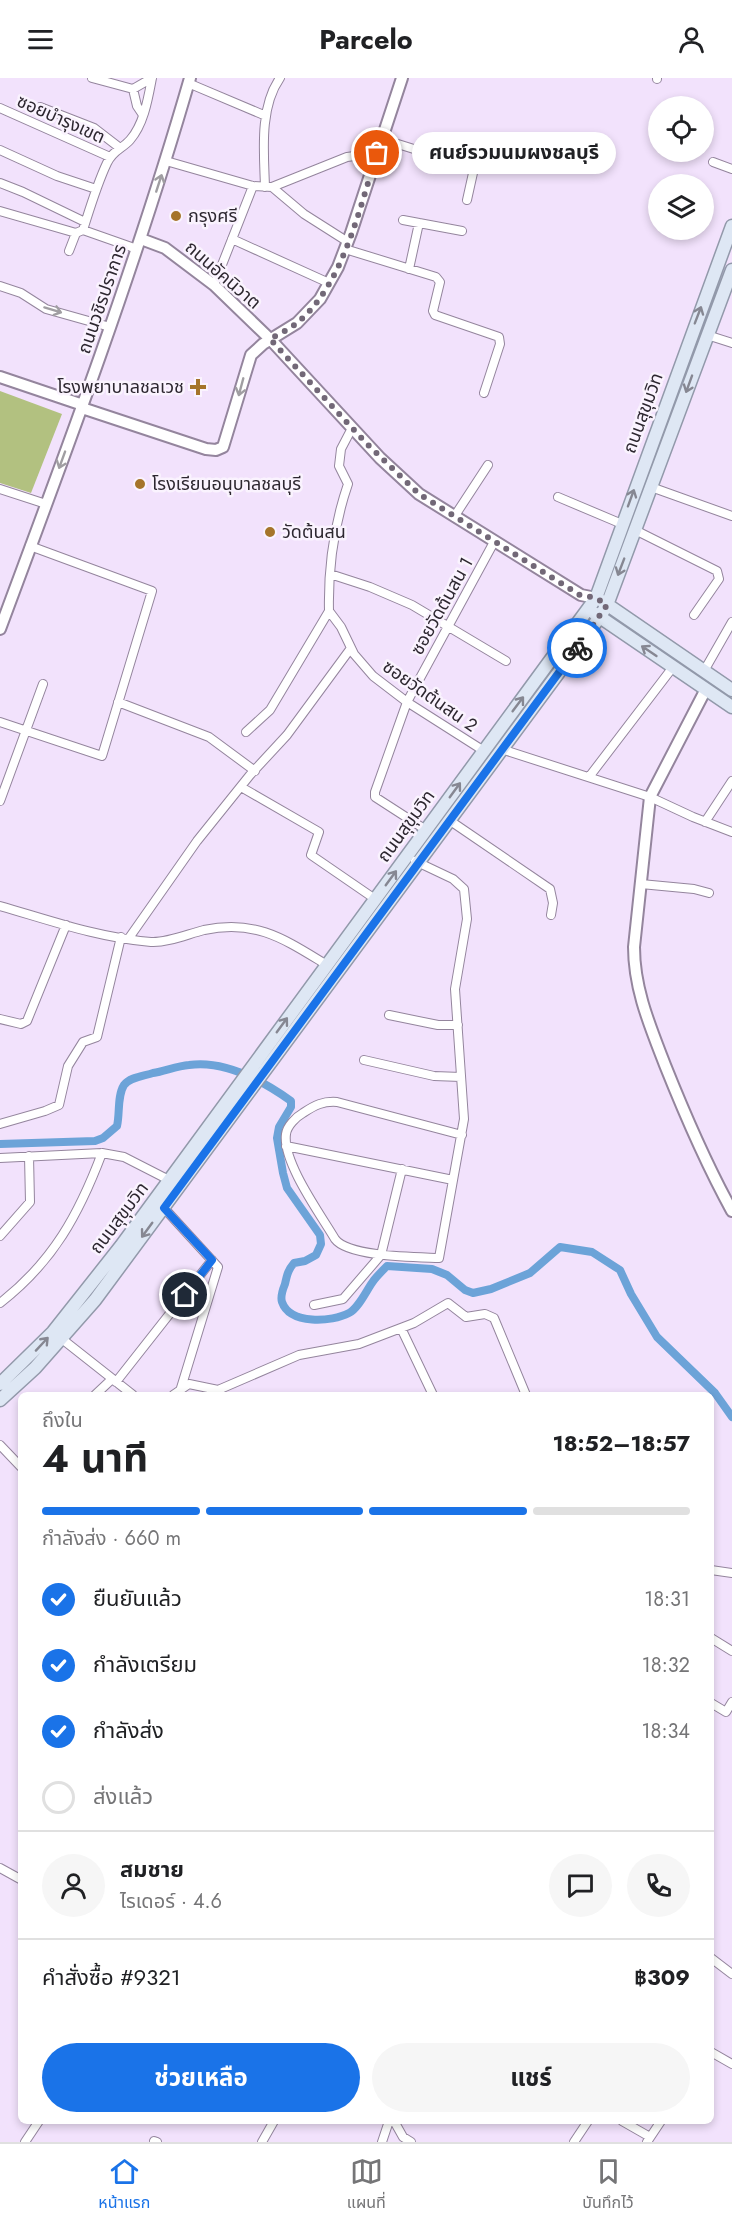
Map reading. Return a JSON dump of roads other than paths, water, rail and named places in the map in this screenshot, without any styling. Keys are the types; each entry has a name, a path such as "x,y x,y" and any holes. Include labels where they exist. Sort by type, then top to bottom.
{"main road":[{"name":"ถนนสุขุมวิท","path":"0,1400 35,1368 95,1300 164,1208 207,1139 375,899 449,820 599,618 622,524 732,226"},
{"name":"ถนนสุขุมวิท","path":"253,1075 412,859 426,830 484,751 589,609 602,602 635,530 707,335 729,285 732,270"},
{"path":"602,602 732,690"},
{"path":"589,609 732,707"},
{"name":"ถนนสุขุมวิท","path":"0,1384 33,1353 85,1293 169,1180 207,1139"}],"street":[{"path":"92,78 133,89 152,78"},
{"path":"69,251 81,228 110,157 128,142 137,130 152,78"},
{"path":"268,187 266,116 279,78"},
{"path":"0,377 206,449 216,450 223,447 251,355 255,349 297,323 320,298 329,283 346,245 402,78"},
{"path":"189,81 266,116"},
{"name":"ถนนวชิรปราการ","path":"1,624 82,407 139,244 189,81"},
{"path":"133,89 142,115"},
{"path":"40,107 94,128 120,148"},
{"name":"ซอยบำรุงเขต","path":"0,108 110,157"},
{"path":"382,140 471,167 474,173 467,200"},
{"path":"0,150 57,176 96,189"},
{"path":"166,161 253,186 268,187 347,157 377,153"},
{"path":"713,162 732,169"},
{"path":"0,183 23,192 81,228"},
{"path":"214,285 253,186"},
{"path":"268,187 346,245 439,279 433,311 435,315 499,337 500,344 484,393"},
{"path":"0,211 24,220 81,228 139,244"},
{"path":"404,220 462,231"},
{"path":"409,269 418,223"},
{"path":"232,239 329,283"},
{"name":"ถนนอัคนิวาต","path":"139,244 165,248 214,285 270,339 352,428 419,494 580,595 602,602"},
{"path":"0,286 21,293 46,309 110,327"},
{"path":"707,335 732,343"},
{"path":"246,732 270,710 329,611 334,539 342,500 348,484 339,466 341,449 352,428"},
{"path":"454,517 488,465"},
{"path":"651,487 732,516"},
{"path":"0,489 46,504"},
{"path":"558,496 622,524"},
{"path":"635,530 717,571 719,579 694,615"},
{"name":"ซอยวัดต้นสน 1","path":"426,830 375,796 407,702 494,542"},
{"path":"0,722 102,756 152,591 30,546"},
{"path":"330,574 370,586 412,605 506,661"},
{"name":"ถนนอัคนิวาต","path":"580,595 589,609"},
{"name":"ซอยวัดต้นสน 2","path":"329,611 341,627 351,648 373,676 407,702 484,751"},
{"path":"704,671 732,622"},
{"path":"0,1124 59,1105 68,1066 83,1042 97,1037 125,938 196,841 287,735 351,648"},
{"path":"589,777 674,667"},
{"path":"0,801 43,684"},
{"path":"706,690 650,797 634,946 634,968 651,1029 687,1121 732,1211"},
{"path":"118,702 209,737 255,771"},
{"path":"501,749 650,797 732,832"},
{"path":"705,822 732,781"},
{"path":"241,787 319,832 311,855 375,899"},
{"path":"449,820 550,889 553,903 551,915"},
{"path":"412,859 453,879 466,893 467,919 455,989 465,1119 439,1258 381,1255 346,1248 337,1243 291,1164 286,1146 286,1134 296,1117 314,1105 327,1101 462,1135"},
{"path":"641,884 694,889 709,893"},
{"path":"0,906 97,934 153,942 233,926 253,928 304,951 327,965"},
{"path":"0,1019 21,1024 27,1021 66,925"},
{"path":"389,1015 438,1025 458,1025"},
{"path":"364,1060 434,1076 461,1077"},
{"path":"286,1146 453,1180"},
{"path":"0,1303 46,1260 63,1237 91,1182 102,1153"},
{"path":"0,1158 102,1153 124,1156 169,1180"},
{"path":"0,1236 30,1202 29,1156"},
{"path":"314,1305 343,1299 381,1255 402,1169"},
{"path":"164,1208 218,1267 177,1392"},
{"path":"100,1392 114,1380 212,1260"},
{"path":"177,1392 190,1384 219,1392 301,1354 356,1346 401,1328 448,1303 466,1317 483,1314 492,1316 498,1323 525,1392"},
{"path":"401,1328 432,1392"},
{"path":"62,1339 129,1392"},
{"path":"0,1445 18,1464"},
{"path":"714,1570 732,1573"},
{"path":"714,1640 732,1651"},
{"path":"714,1705 729,1714 732,1702"},
{"path":"0,1868 18,1878"},
{"path":"714,1960 732,1974"},
{"path":"714,2054 732,2064"},
{"path":"25,2142 37,2124"},
{"path":"262,2142 272,2124"},
{"path":"382,2142 388,2124"},
{"path":"396,2124 404,2138 411,2142"},
{"path":"574,2142 586,2124"},
{"path":"626,2124 649,2139 659,2124"}],"waterway":[{"path":"0,1144 95,1141 103,1138 117,1126 120,1094 124,1085 130,1080 180,1066 202,1064 229,1069 268,1086 291,1101 291,1107 279,1127 277,1138 283,1173 287,1188 320,1235 321,1244 316,1255 305,1261 294,1263 287,1275 281,1300 293,1315 322,1320 353,1311 374,1280 387,1266 432,1269 447,1275 465,1290 473,1293 491,1289 530,1273 560,1247 592,1252 620,1270 631,1294 657,1337 714,1392"},
{"path":"714,1392 732,1417"}],"place":[{"name":"ศนย์รวมนมผงชลบุรี","path":"377,153"},
{"name":"กรุงศรี","path":"176,216"},
{"name":"โรงพยาบาลชลเวช","path":"198,387"},
{"name":"โรงเรียนอนุบาลชลบุรี","path":"140,484"},
{"name":"วัดต้นสน","path":"270,532"}]}
